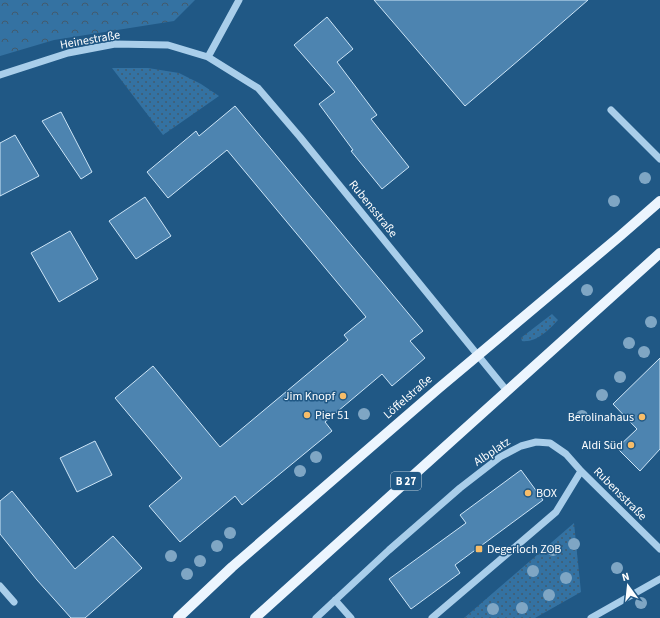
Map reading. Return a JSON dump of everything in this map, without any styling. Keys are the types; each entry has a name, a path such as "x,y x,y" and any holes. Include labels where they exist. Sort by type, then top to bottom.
{"main road":[{"name":"Löffelstraße","path":"178,618 232,567 660,201"},
{"name":"B 27","path":"255,618 660,253"}],"street":[{"path":"208,57 239,0"},
{"name":"Heinestraße","path":"0,75 68,53 115,44 168,45 208,57"},
{"name":"Rubensstraße","path":"208,57 258,88 300,136 440,308 477,356 507,391"},
{"path":"610,110 660,159"},
{"name":"Albplatz","path":"316,618 334,600 460,488 500,457 521,446 536,442 550,443 566,454 581,471"},
{"path":"432,618 556,512 581,471"},
{"name":"Rubensstraße","path":"581,471 660,549"},
{"path":"591,618 660,579"},
{"path":"0,586 14,602"},
{"path":"334,600 351,618"}],"green space":[{"path":"0,0 195,0 174,21 54,40 0,56"},
{"path":"112,68 148,68 179,73 201,84 219,96 163,135"},
{"path":"552,314 558,320 546,332 532,340 522,341 522,337"},
{"path":"574,523 581,592 535,618 464,618"}],"building":[{"path":"374,0 588,0 465,106"},
{"path":"327,17 353,49 337,62 377,115 371,119 409,167 382,189 351,151 353,150 319,104 335,92 294,45"},
{"path":"235,106 423,331 410,341 425,358 392,386 382,374 325,422 332,431 242,505 235,496 180,542 149,506 182,478 115,398 153,366 220,447 348,340 344,335 366,317 227,150 168,198 147,172 196,131 199,136"},
{"path":"61,112 92,172 81,179 42,121"},
{"path":"15,135 39,176 0,196 0,143"},
{"path":"145,197 171,236 136,259 109,221"},
{"path":"70,231 98,279 59,302 31,253"},
{"name":"Berolinahaus","path":"660,358 660,449 640,471 617,448 637,429 613,404"},
{"path":"95,441 112,475 77,492 60,458"},
{"path":"521,470 543,500 455,565 460,573 411,609 389,579 466,523 460,515"},
{"path":"12,491 75,569 113,536 142,568 85,618 71,618 37,580 0,534 0,501"}],"place":[{"name":"Jim Knopf","path":"343,396"},
{"name":"Pier 51","path":"307,415"},
{"name":"Berolinahaus","path":"642,417"},
{"name":"Aldi Süd","path":"631,445"},
{"name":"BOX","path":"528,493"},
{"name":"Degerloch ZOB","path":"479,549"}]}
